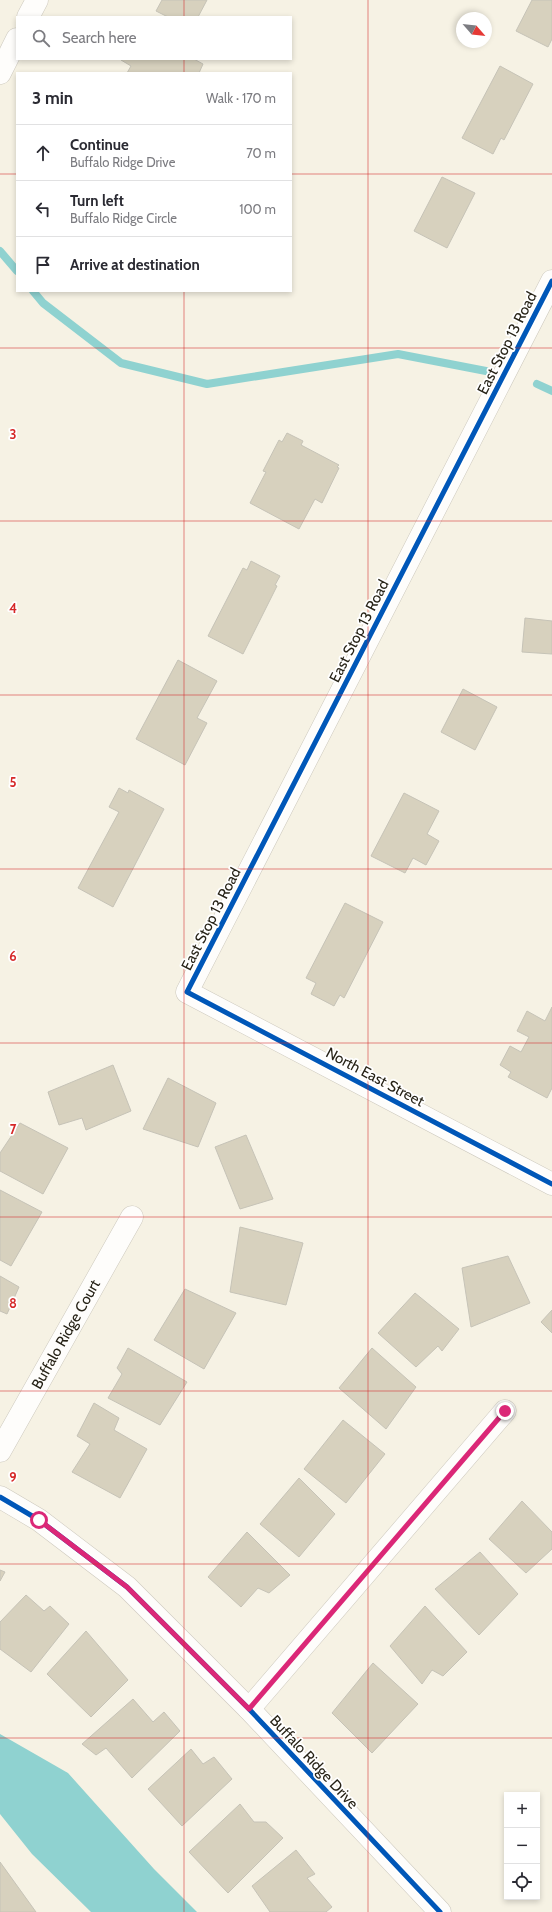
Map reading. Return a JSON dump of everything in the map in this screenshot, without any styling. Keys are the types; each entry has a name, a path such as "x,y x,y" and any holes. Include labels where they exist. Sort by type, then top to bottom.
{"street":[{"path":"29,16 37,0"},
{"path":"0,73 16,42"},
{"name":"East Stop 13 Road","path":"187,992 552,281"},
{"name":"North East Street","path":"187,992 552,1184"},
{"name":"Buffalo Ridge Court","path":"0,1451 132,1217"},
{"path":"249,1709 505,1411"},
{"name":"Buffalo Ridge Drive","path":"0,1496 39,1520 127,1587 249,1709 440,1912"}],"water":[{"path":"0,1734 68,1773 154,1869 197,1912 91,1912 32,1854 0,1814"}],"building":[{"path":"162,0 207,0 199,16 166,16 156,11"},
{"path":"532,0 552,0 552,39 548,47 516,31"},
{"path":"121,60 196,60 203,64 199,72 128,72 131,66"},
{"path":"500,66 533,84 504,140 501,138 493,154 462,138"},
{"path":"442,177 475,193 447,248 414,231"},
{"path":"287,433 303,441 301,445 339,465 337,467 339,468 322,503 315,499 299,529 250,503 266,472 263,471 279,440 282,442"},
{"path":"251,561 280,576 275,585 277,586 243,654 208,636 243,568 247,570"},
{"path":"525,618 552,621 552,654 522,652"},
{"path":"178,660 217,681 197,718 207,723 185,765 136,739"},
{"path":"463,689 497,707 475,750 441,732"},
{"path":"119,788 128,793 129,790 164,809 113,907 78,888 119,812 109,807"},
{"path":"404,793 439,811 427,834 439,841 426,865 413,858 405,873 371,856"},
{"path":"345,903 383,922 344,998 340,995 334,1006 311,994 316,983 306,978"},
{"path":"552,1007 552,1088 547,1098 508,1077 511,1072 500,1065 510,1046 521,1052 529,1037 517,1031 527,1011 545,1021"},
{"path":"113,1065 131,1111 86,1130 82,1118 59,1125 48,1092"},
{"path":"168,1078 216,1103 198,1147 143,1129"},
{"path":"20,1123 68,1148 43,1194 0,1171 0,1153"},
{"path":"246,1135 273,1199 240,1209 215,1147"},
{"path":"0,1190 42,1212 11,1266 0,1260"},
{"path":"240,1227 303,1243 286,1305 230,1292"},
{"path":"508,1256 530,1303 471,1327 462,1268"},
{"path":"0,1276 19,1287 7,1314 0,1311"},
{"path":"185,1289 236,1313 204,1369 154,1340"},
{"path":"415,1293 459,1329 442,1351 438,1346 416,1367 378,1333"},
{"path":"552,1310 552,1333 541,1322"},
{"path":"128,1348 187,1382 160,1425 108,1398 122,1374 117,1368"},
{"path":"372,1348 416,1387 386,1429 339,1388"},
{"path":"94,1403 119,1418 114,1430 147,1449 120,1498 72,1472 90,1444 77,1436"},
{"path":"343,1420 385,1454 346,1503 304,1469"},
{"path":"299,1478 335,1514 299,1557 260,1524"},
{"path":"522,1501 552,1532 552,1549 526,1573 489,1539"},
{"path":"247,1532 290,1575 269,1593 258,1588 241,1607 208,1577"},
{"path":"480,1552 518,1594 479,1635 435,1589"},
{"path":"0,1570 5,1572 0,1581"},
{"path":"26,1595 44,1611 50,1606 69,1624 31,1672 0,1649 0,1622"},
{"path":"425,1606 467,1652 443,1676 432,1670 422,1684 390,1646"},
{"path":"86,1631 128,1680 91,1717 47,1674"},
{"path":"373,1663 418,1704 372,1753 332,1713"},
{"path":"133,1699 153,1722 164,1712 180,1731 132,1778 106,1748 96,1755 82,1744"},
{"path":"191,1749 203,1764 214,1757 232,1779 182,1826 148,1789"},
{"path":"240,1804 254,1822 266,1822 283,1838 228,1893 189,1852"},
{"path":"296,1850 315,1874 307,1878 332,1907 326,1912 270,1912 252,1886"},
{"path":"0,1862 36,1912 0,1912"}],"waterway":[{"path":"0,251 16,270"},
{"path":"34,292 43,303 121,363 207,384 398,354 486,371"},
{"path":"537,384 552,391"}],"cycle path":[{"path":"552,281 187,992 552,1184"},
{"path":"0,1497 39,1520 127,1587 249,1709 440,1912"}],"route":[{"path":"39,1520 127,1587 249,1709 505,1411"}]}
